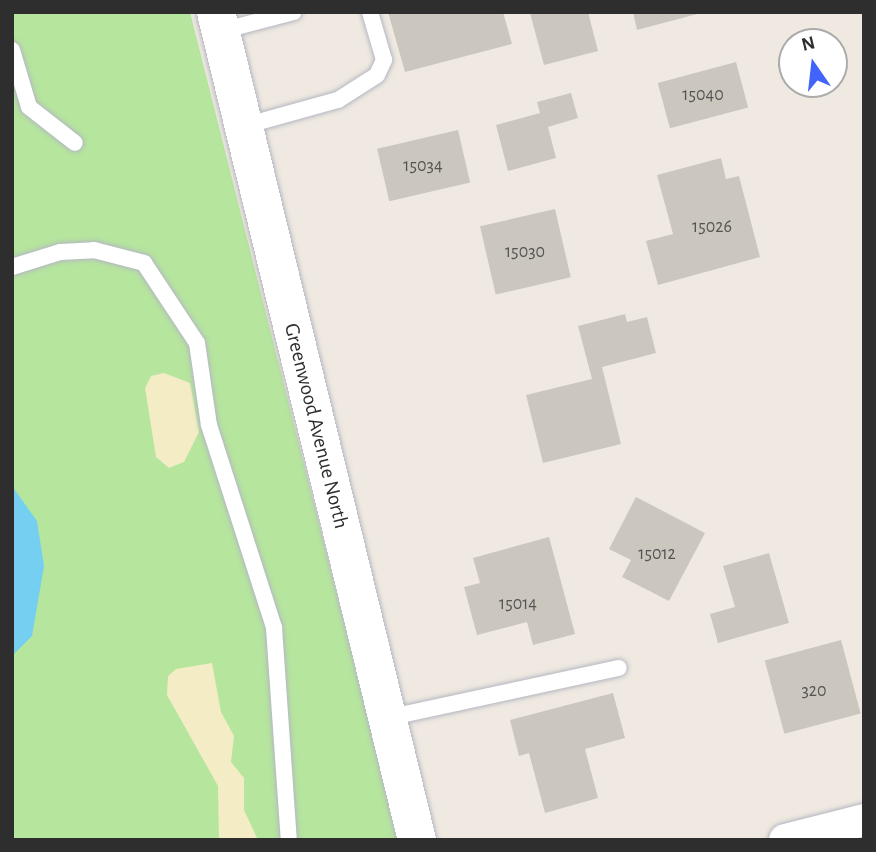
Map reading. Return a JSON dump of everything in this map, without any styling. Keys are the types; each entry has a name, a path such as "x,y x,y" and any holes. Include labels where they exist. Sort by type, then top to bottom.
{"street":[{"name":"Greenwood Avenue North","path":"218,22 417,840"},
{"path":"785,840 864,820"}],"lane":[{"path":"218,22 294,12"},
{"path":"244,127 338,100 377,75 384,60 370,12"},
{"path":"12,50 29,107 75,144"},
{"path":"12,267 60,252 94,250 144,263 198,343 209,425 274,628 289,840"},
{"path":"387,718 619,668"}],"green space":[{"path":"12,12 190,12 399,840 12,840"}],"sand":[{"path":"164,373 190,383 199,432 184,462 169,468 156,457 145,388 151,376"},
{"path":"212,663 221,712 234,736 231,762 244,778 244,810 258,840 219,840 218,786 167,695 168,676 176,669"}],"water":[{"path":"12,486 37,521 44,566 32,636 12,656"}],"building":[{"path":"388,12 503,12 512,44 405,72"},
{"path":"588,12 598,51 544,65 530,13"},
{"path":"633,12 700,12 701,13 637,30"},
{"path":"736,62 748,107 670,128 658,83"},
{"path":"571,93 578,118 548,127 556,158 508,171 496,125 540,113 537,102"},
{"path":"458,130 470,183 389,201 377,149"},
{"path":"721,158 726,179 739,176 760,257 658,285 646,241 673,234 657,175"},
{"path":"555,209 571,277 496,295 480,226"},
{"path":"625,314 627,322 647,317 656,353 602,367 621,444 543,463 526,395 592,379 578,326"},
{"path":"636,497 705,533 669,601 622,577 631,560 609,549"},
{"path":"549,537 575,634 533,645 527,622 477,635 464,587 480,583 473,558"},
{"path":"769,553 789,623 718,643 710,614 735,607 723,566"},
{"path":"841,640 861,713 784,734 765,660"},
{"path":"613,693 625,738 585,749 598,798 545,813 529,753 519,756 510,720"}]}
